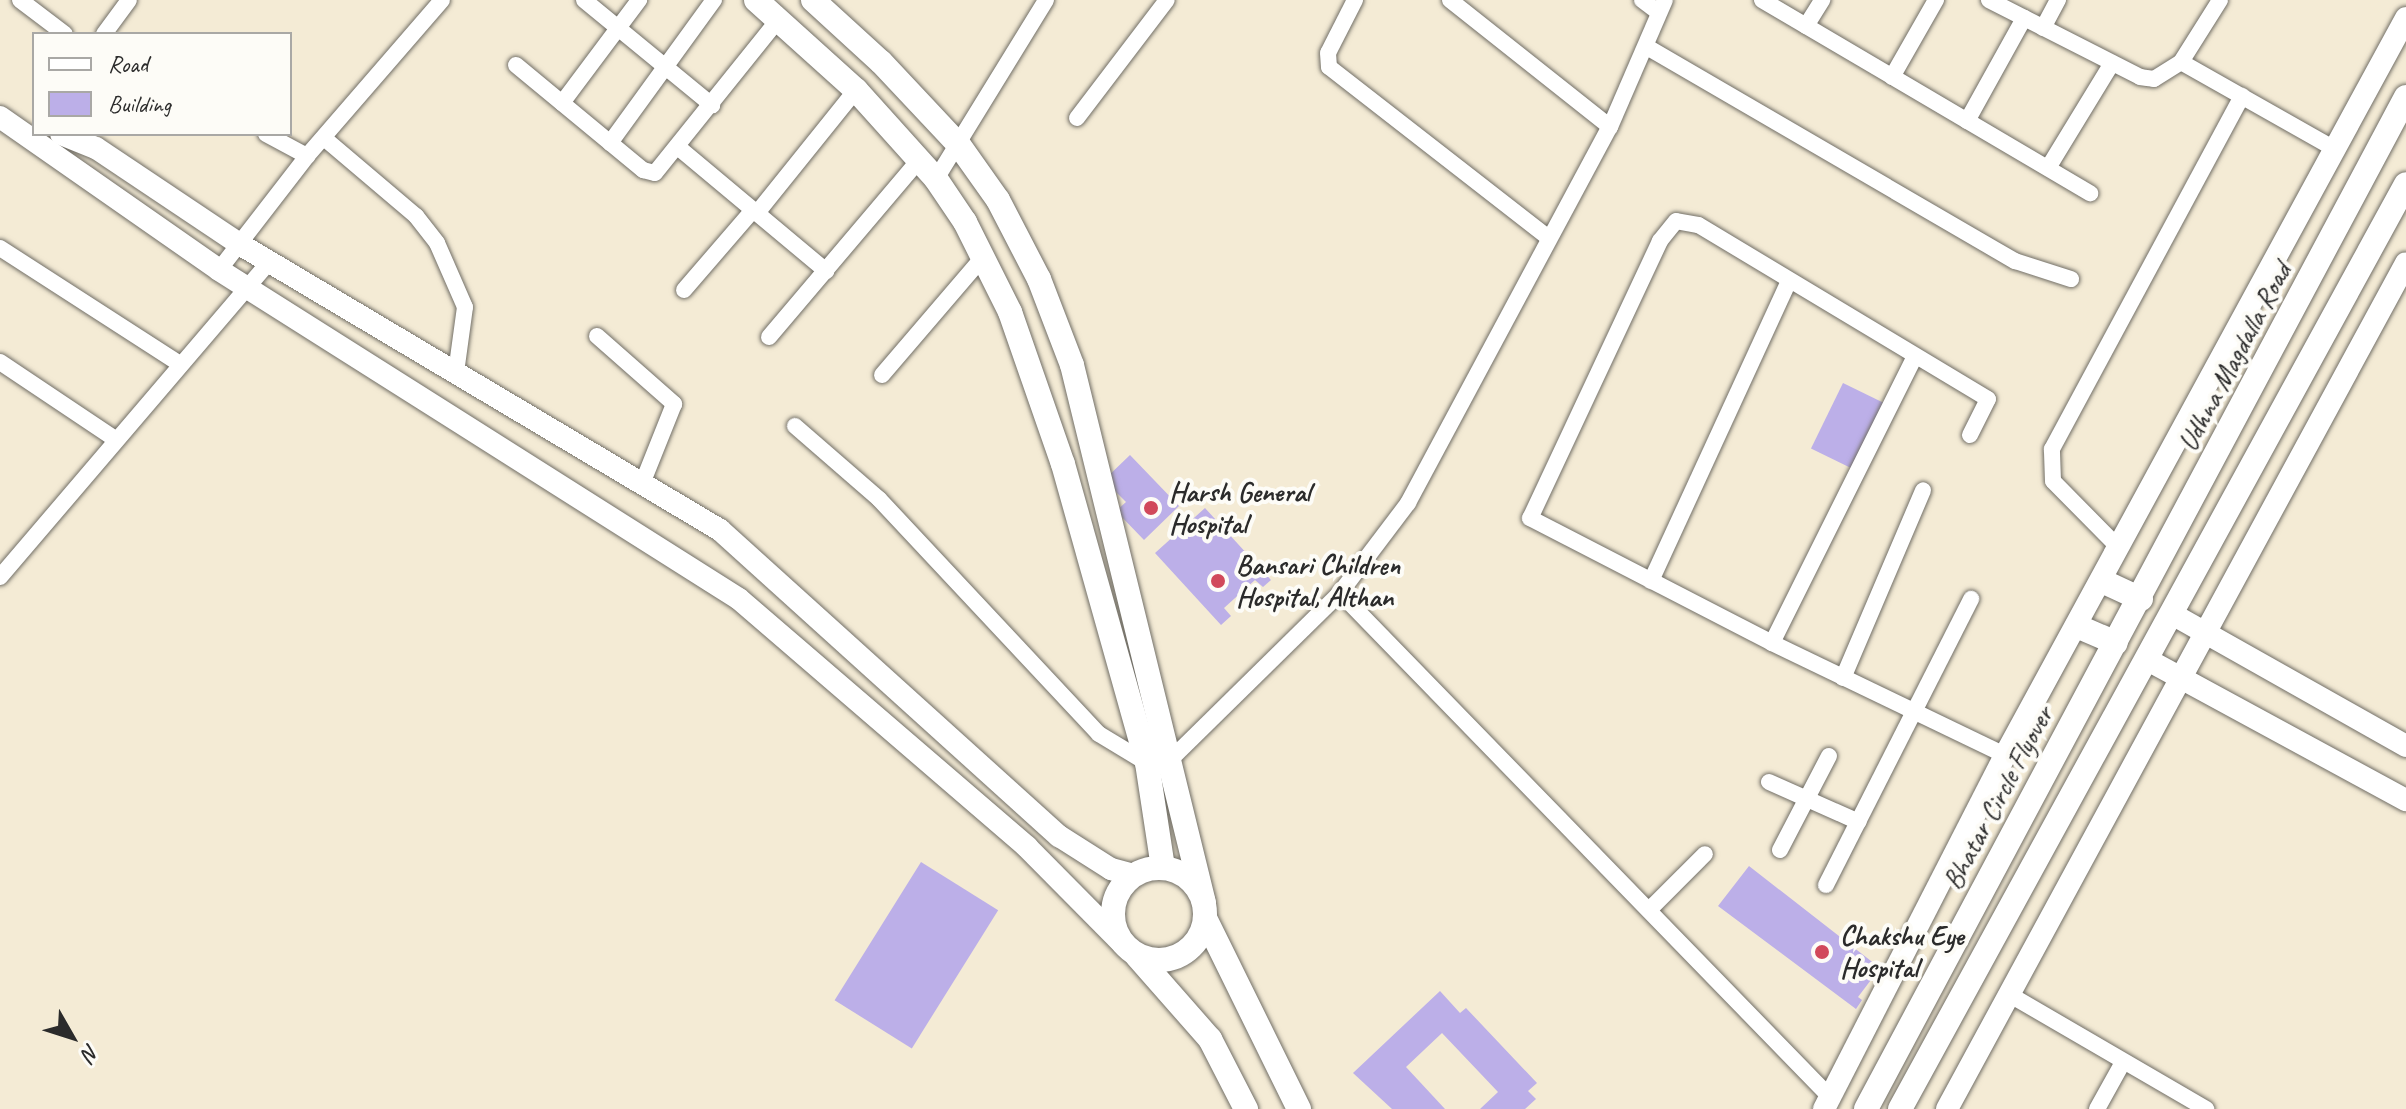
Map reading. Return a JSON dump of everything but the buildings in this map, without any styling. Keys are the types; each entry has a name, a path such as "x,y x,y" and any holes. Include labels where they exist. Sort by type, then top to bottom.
{"main road":[{"path":"756,0 856,90 936,179 984,256 1037,380 1156,767 1205,911 1194,945 1181,955 1166,960 1129,949"},
{"path":"813,0 959,145 1013,226 1072,365 1156,767 1163,868"},
{"name":"Udhna Magdalla Road","path":"2116,643 2406,97"},
{"path":"1900,1109 2406,184"},
{"path":"2102,581 2141,599"},
{"path":"2079,627 2116,643"},
{"name":"Bhatar Circle Flyover","path":"1871,1099 2116,643"},
{"path":"1246,1109 1210,1039 1129,949 1112,914 1115,899 1134,875 1163,868 1189,879 1299,1109"}],"street":[{"path":"20,0 62,32"},
{"path":"105,32 129,0"},
{"path":"219,270 307,156 442,0"},
{"path":"584,0 712,105"},
{"path":"562,103 639,0"},
{"path":"610,143 667,69 714,0"},
{"path":"936,179 1046,0"},
{"path":"1077,118 1167,0"},
{"path":"1355,0 1328,53 1329,67 1547,237"},
{"path":"1450,0 1610,127"},
{"path":"795,426 879,499 1099,734 1156,767 1340,593 1408,503 1547,237 1610,127 1662,7 1642,0"},
{"path":"1762,0 2090,193"},
{"path":"1806,26 1822,0"},
{"path":"1892,77 1936,0"},
{"path":"1989,0 2112,63 2154,79 2181,62 2220,0"},
{"path":"2043,28 2058,0"},
{"path":"1967,121 2024,18"},
{"path":"1340,593 1649,910 1827,1104 2005,755 2079,627 2406,18"},
{"path":"516,65 648,173 662,169 778,20"},
{"path":"1647,47 2015,261 2071,279"},
{"path":"2181,62 2335,149"},
{"path":"2048,168 2112,63"},
{"path":"684,290 755,212 856,90"},
{"path":"2119,548 2053,481 2052,449 2242,96"},
{"path":"0,110 32,123"},
{"path":"0,117 246,288 739,599 1027,847 1129,949"},
{"path":"67,136 96,148 241,245 720,530 1059,836 1111,869 1134,875"},
{"path":"270,136 307,156"},
{"path":"324,138 416,216 437,243 465,307 456,373"},
{"path":"679,148 826,271"},
{"path":"769,337 920,159"},
{"path":"1970,435 1988,399 1914,358 1698,225 1676,221 1668,227 1530,518 1772,643 2005,755"},
{"path":"0,248 180,364"},
{"path":"882,375 984,256"},
{"path":"0,577 269,262"},
{"path":"1947,1109 2209,635 2406,263"},
{"path":"1651,581 1789,281"},
{"path":"597,336 674,404 642,484"},
{"path":"1772,643 1914,358"},
{"path":"0,362 115,439"},
{"path":"1843,678 1923,490"},
{"path":"1826,885 1917,713 1971,599"},
{"path":"2172,614 2406,746"},
{"path":"2146,659 2406,800"},
{"path":"1780,850 1829,756"},
{"path":"1769,782 1859,822"},
{"path":"1649,910 1705,854"},
{"path":"2012,996 2206,1109"},
{"path":"2097,1109 2123,1062"}],"place":[{"name":"Harsh General Hospital","path":"1151,508"},
{"name":"Bansari Children Hospital, Althan","path":"1218,581"},
{"name":"Chakshu Eye Hospital","path":"1822,952"}]}
